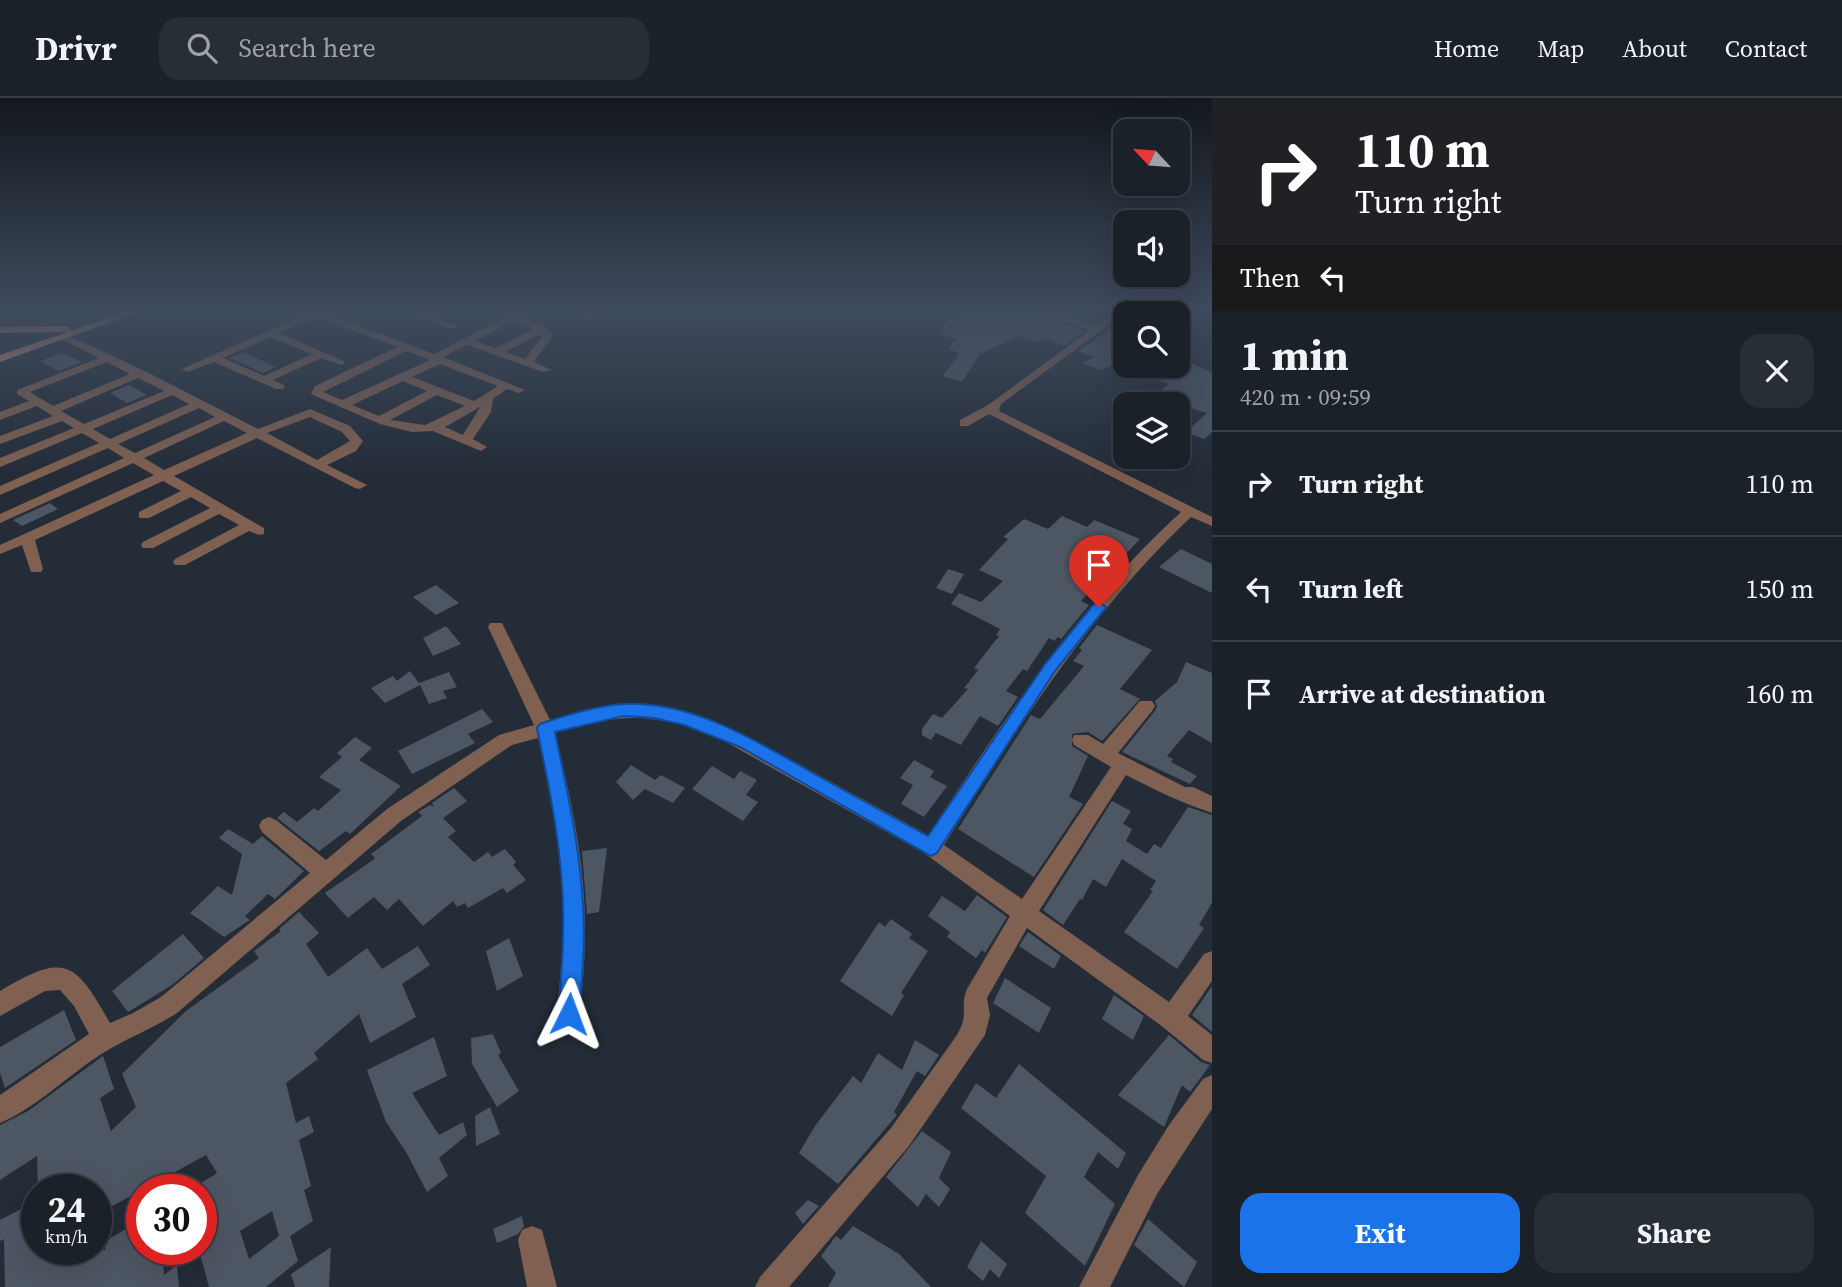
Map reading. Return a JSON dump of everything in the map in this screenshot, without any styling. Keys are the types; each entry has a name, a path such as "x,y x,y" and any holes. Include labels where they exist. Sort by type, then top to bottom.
{"street":[{"path":"86,366 21,392 254,528 180,562"},
{"path":"127,366 360,485"},
{"path":"187,369 193,366"},
{"path":"233,366 280,387"},
{"path":"264,380 294,366"},
{"path":"366,366 316,391 380,421 416,428 433,426 486,399 506,385"},
{"path":"342,405 424,366"},
{"path":"456,366 519,390"},
{"path":"537,366 547,370"},
{"path":"964,423 992,407 1047,366"},
{"path":"482,377 493,371"},
{"path":"0,440 141,373"},
{"path":"404,378 473,405"},
{"path":"0,463 175,390"},
{"path":"380,421 435,391"},
{"path":"465,440 485,412 486,399"},
{"path":"0,416 38,402"},
{"path":"0,491 201,403"},
{"path":"992,407 1001,419 1212,522"},
{"path":"0,550 161,475 306,413 315,414 346,429 358,441 352,448 317,465"},
{"path":"0,519 223,417"},
{"path":"433,426 481,447"},
{"path":"144,515 190,492"},
{"path":"148,545 220,508"},
{"path":"931,848 1050,667 1148,547 1190,511"},
{"path":"27,538 36,569"},
{"path":"496,627 540,729 559,790 570,870 574,932 569,1014"},
{"path":"770,1287 900,1137 966,1044 976,1027 978,1015 975,998 1004,944 1026,914 1066,848 1146,706"},
{"path":"0,1110 36,1087 80,1052 142,1022 169,1005 394,815 506,740 593,715 624,710 654,712 687,719 746,743 931,848 1172,1018 1212,1051"},
{"path":"1082,740 1183,795 1193,795 1212,805"},
{"path":"269,826 325,872"},
{"path":"1172,1018 1212,962"},
{"path":"0,1004 33,984 48,978 65,977 74,983 105,1038"},
{"path":"1094,1287 1135,1206 1212,1088"},
{"path":"532,1240 542,1287"}],"building":[{"path":"50,366 71,366 59,371"},
{"path":"249,366 276,367 263,373"},
{"path":"950,366 972,366 962,382 943,376"},
{"path":"1091,366 1109,366 1101,370"},
{"path":"1190,366 1198,366 1212,373 1212,432 1204,439 1190,434 1190,428 1207,413 1190,408 1190,392 1158,392 1169,384 1153,378 1190,378"},
{"path":"129,385 147,395 127,403 110,393"},
{"path":"50,503 58,509 22,526 13,520"},
{"path":"1062,516 1087,527 1094,520 1140,539 1081,601 1089,605 1061,639 1058,637 1054,641 1049,638 1027,671 1023,669 1006,691 1018,697 998,726 980,716 961,745 936,733 931,740 922,735 922,729 933,714 942,718 968,689 964,688 978,670 974,668 999,636 996,635 1000,629 951,604 959,593 981,602 1003,581 979,570 1008,539 1003,537 1024,519 1048,529"},
{"path":"1181,549 1212,564 1212,593 1159,567"},
{"path":"948,569 964,574 952,594 936,588"},
{"path":"436,585 459,603 436,615 413,597"},
{"path":"1097,625 1152,650 1120,689 1140,699 1102,741 1088,732 1072,734 1072,746 1088,756 1069,797 1083,804 1034,877 958,829 1031,715 1040,719 1084,666 1073,661 1082,650 1079,648"},
{"path":"446,626 461,644 433,656 423,638"},
{"path":"1186,662 1212,673 1212,743 1189,730 1167,756 1173,759 1171,762 1197,776 1190,784 1122,752 1154,712 1157,707 1155,701 1177,682"},
{"path":"410,671 419,683 449,672 457,687 443,691 447,698 429,704 420,685 385,703 371,688 393,676 397,681"},
{"path":"482,709 493,722 468,734 475,743 412,774 398,751"},
{"path":"355,737 372,748 359,760 401,786 350,834 346,831 319,851 277,818 284,812 297,822 314,808 318,811 341,790 319,777 342,757 337,753"},
{"path":"914,760 934,771 930,777 947,786 924,817 901,804 913,785 900,778"},
{"path":"631,765 655,780 661,775 685,788 673,803 645,789 633,800 616,782"},
{"path":"712,766 734,779 740,771 757,780 746,795 758,802 743,821 692,789"},
{"path":"454,788 467,801 443,818 456,831 448,837 474,862 488,852 492,857 505,849 516,862 513,865 526,880 507,893 503,888 468,908 465,903 457,907 453,901 423,926 399,899 387,910 374,897 348,918 325,893 373,860 375,858 371,854 422,816 418,812 430,805 434,807 432,803"},
{"path":"1112,801 1131,811 1123,824 1132,829 1126,841 1147,854 1154,844 1161,848 1188,807 1212,815 1212,903 1199,925 1204,928 1177,969 1124,932 1153,891 1150,890 1156,881 1122,859 1106,887 1093,879 1082,900 1080,899 1063,925 1043,910"},
{"path":"228,829 253,844 262,836 304,871 275,899 268,894 245,916 250,920 224,937 190,913 218,886 232,895 242,854 219,838"},
{"path":"607,848 599,912 587,914 582,851"},
{"path":"977,895 1007,917 985,953 982,950 976,958 947,937 950,932 928,916 942,896 965,911"},
{"path":"299,912 319,933 306,944 328,977 367,948 382,969 418,946 430,965 402,984 416,1017 370,1043 359,1014 314,1053 318,1059 286,1083 296,1123 309,1116 314,1132 299,1140 311,1186 304,1190 313,1221 290,1236 298,1261 266,1287 209,1287 203,1265 217,1265 217,1173 206,1155 171,1174 126,1174 126,1199 112,1206 112,1174 38,1174 37,1156 0,1180 0,1125 28,1111 103,1056 114,1089 100,1098 111,1131 136,1107 122,1074 186,1011 259,958 254,951 281,931 279,929","holes":["272,1211 279,1236 249,1259 240,1231"]},
{"path":"891,919 912,934 909,938 928,951 901,993 904,995 892,1016 840,981 879,922 885,927"},
{"path":"1028,932 1061,956 1054,969 1019,946"},
{"path":"183,934 204,958 172,985 128,1012 112,991"},
{"path":"509,938 523,976 497,991 486,951"},
{"path":"1005,978 1051,1008 1039,1033 993,1003"},
{"path":"1212,986 1212,1032 1192,1015"},
{"path":"1114,995 1144,1016 1133,1040 1102,1019"},
{"path":"64,1010 76,1040 5,1088 0,1073 0,1047"},
{"path":"493,1034 501,1053 498,1055 519,1091 497,1107 472,1064 471,1038"},
{"path":"1169,1035 1201,1062 1210,1065 1190,1092 1182,1085 1164,1127 1118,1095"},
{"path":"434,1037 447,1076 412,1093 439,1135 463,1122 467,1135 439,1158 448,1176 427,1192 386,1122 367,1070"},
{"path":"915,1040 939,1055 925,1076 917,1071 894,1112 897,1115 838,1184 799,1153 815,1126 853,1076 861,1083 878,1053 902,1070"},
{"path":"1019,1064 1126,1153 1118,1169 1098,1152 1084,1177 1115,1204 1085,1266 1025,1213 1046,1176 961,1108 976,1083 996,1098"},
{"path":"490,1107 500,1134 476,1146 475,1116"},
{"path":"922,1131 951,1152 939,1178 950,1189 939,1207 926,1194 918,1207 886,1177"},
{"path":"808,1200 819,1206 803,1224 795,1213"},
{"path":"21,1209 21,1265 112,1265 112,1237 126,1229 126,1265 163,1265 164,1275 177,1265 179,1287 5,1287 4,1239 0,1241 0,1220"},
{"path":"522,1216 524,1226 518,1234 497,1243 493,1229"},
{"path":"1148,1219 1197,1262 1184,1287 1134,1245"},
{"path":"853,1226 899,1254 931,1287 828,1287 836,1273 821,1256 836,1236 841,1240"},
{"path":"981,1241 1007,1264 999,1278 990,1269 983,1281 967,1267"},
{"path":"331,1247 329,1287 295,1287 291,1274"}],"route":[{"path":"569,1014 574,932 570,870 559,790 545,728 624,710 654,712 687,719 746,743 931,848 1050,667 1099,607"}]}
